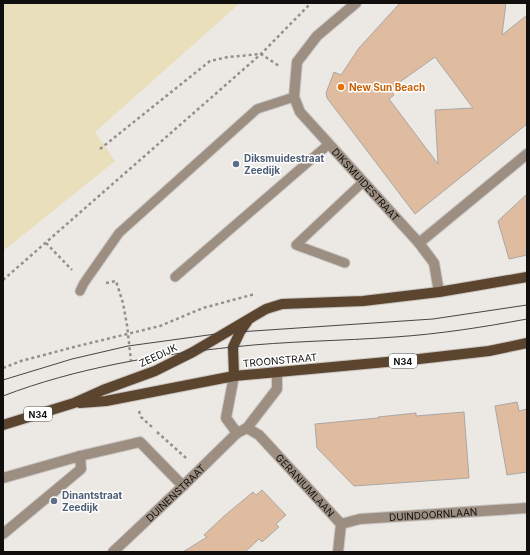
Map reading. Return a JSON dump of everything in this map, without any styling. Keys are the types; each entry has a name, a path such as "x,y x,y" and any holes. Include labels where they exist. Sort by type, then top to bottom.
{"main road":[{"name":"TROONSTRAAT","path":"527,277 440,292 364,301 282,304 266,309 248,320 240,332 233,347 234,376 427,358 489,351 527,343"},
{"name":"ZEEDIJK","path":"3,425 74,403 103,390 155,371 193,352 248,320"},
{"name":"ZEEDIJK","path":"74,403 106,401 234,376"}],"street":[{"path":"294,97 297,62 317,36 356,3"},
{"name":"DIKSMUIDESTRAAT","path":"294,97 300,112 419,243 434,262 440,292"},
{"path":"419,243 527,154"},
{"name":"DUINENSTRAAT","path":"113,552 184,486 237,433 247,428 277,389 277,372"},
{"path":"234,376 226,418 237,433"},
{"name":"GERANIUMLAAN","path":"247,428 259,435 341,524 338,552"},
{"path":"3,478 80,456 140,442 184,486"},
{"path":"3,534 81,469 80,456"},
{"name":"DUINDOORNLAAN","path":"341,524 360,519 527,508"}],"lane":[{"path":"82,287 119,233 257,109 294,97"},
{"path":"175,277 329,144"},
{"path":"345,262 296,245 364,182"}],"path":[{"path":"3,280 261,54 311,3"},
{"path":"100,149 210,61 228,57 261,54"},
{"path":"46,243 82,287 116,281 123,303 128,333 132,380"},
{"path":"3,368 21,361 160,326 203,308 256,294"},
{"path":"135,395 137,409 141,417 199,471"}],"sand":[{"path":"3,3 240,3 95,132 115,161 3,251"}],"building":[{"path":"400,3 506,3 502,35 527,15 527,124 415,214 327,98 326,93 334,72 341,75 359,48","holes":["435,57 473,108 435,110 438,164 389,99 394,95 390,89"]},
{"path":"527,194 527,255 509,259 498,221"},
{"path":"517,402 519,411 527,409 527,472 507,475 495,406"},
{"path":"464,412 469,478 354,486 317,448 315,424 416,413 416,416"},
{"path":"262,490 286,515 276,524 279,527 262,542 259,539 245,552 183,552 207,537 204,535 253,492 256,495"}],"tram line":[{"path":"3,380 72,359 128,346 223,333 433,319 527,305"},
{"path":"3,396 31,386 87,370 174,354 253,345 412,336 527,319"}],"place":[{"name":"New Sun Beach","path":"341,87"},
{"name":"Diksmuidestraat Zeedijk","path":"236,164"},
{"name":"Dinantstraat Zeedijk","path":"54,501"}]}
